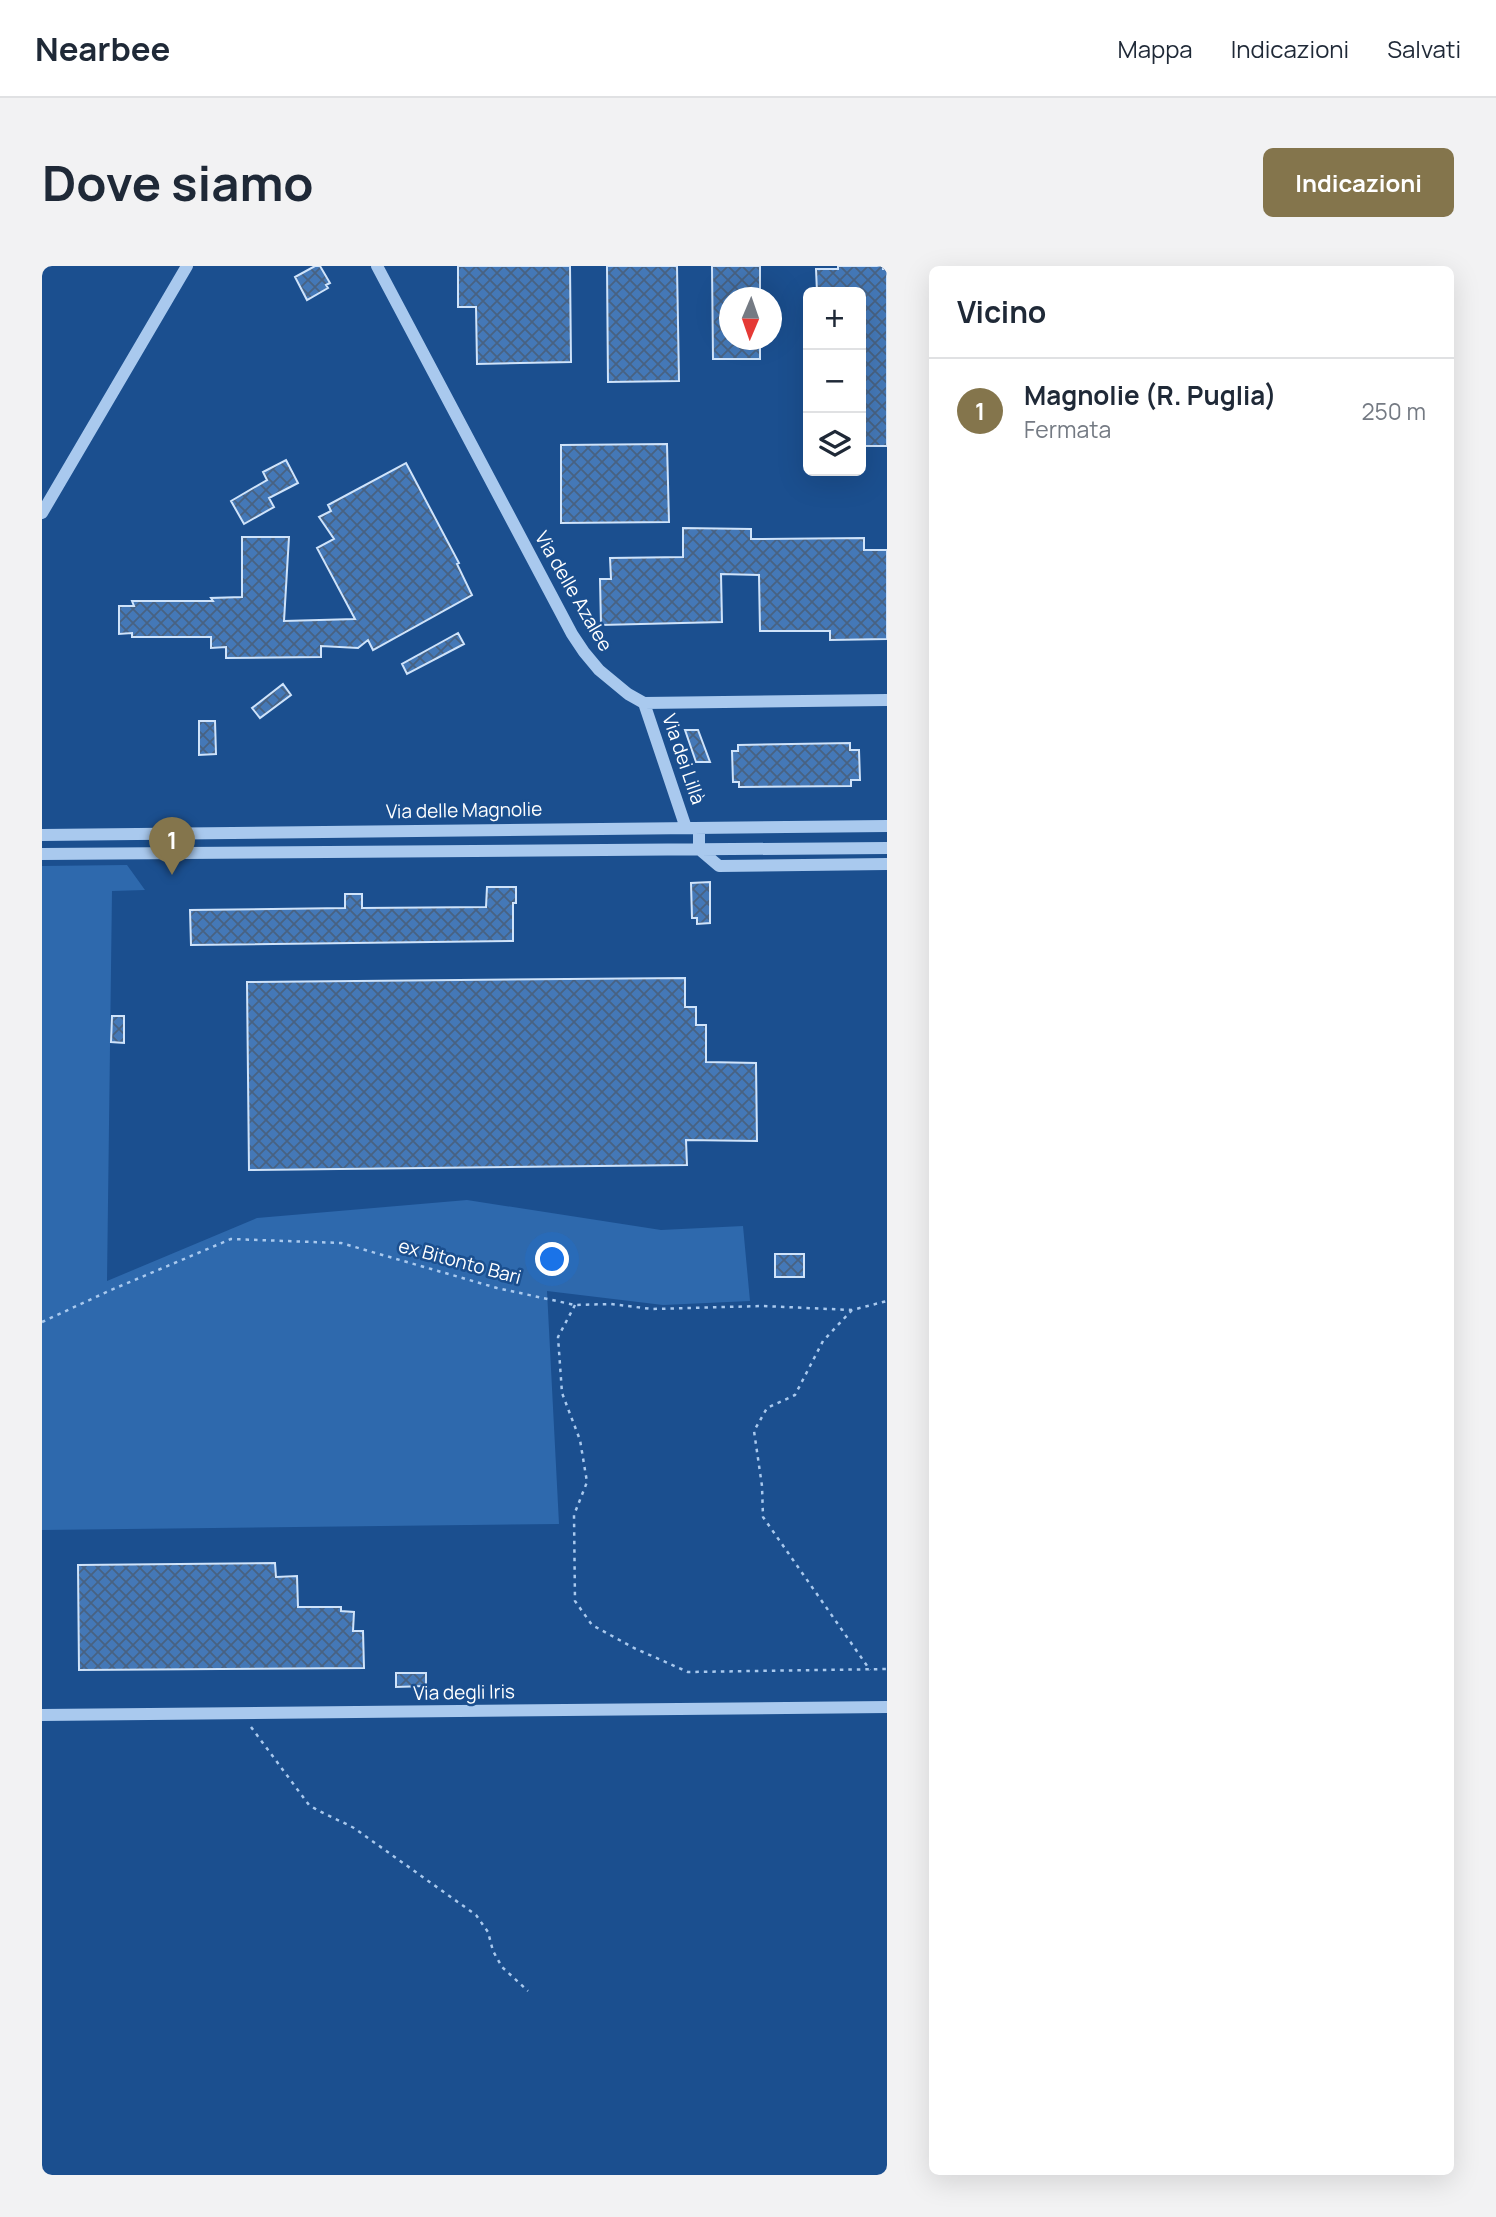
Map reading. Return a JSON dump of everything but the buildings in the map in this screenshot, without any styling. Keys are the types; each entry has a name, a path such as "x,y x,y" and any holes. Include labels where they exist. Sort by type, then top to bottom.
{"street":[{"path":"42,513 187,266"},
{"name":"Via delle Azalee","path":"377,266 578,643 610,680 644,703"},
{"path":"644,703 887,700"},
{"name":"Via dei Lillà","path":"644,703 699,849"},
{"name":"Via delle Magnolie","path":"42,835 887,826"},
{"path":"42,854 887,848"},
{"path":"699,849 719,866 887,864"},
{"name":"Via degli Iris","path":"42,1715 887,1707"}],"path":[{"name":"ex Bitonto Bari","path":"42,1322 231,1239 341,1243 497,1287 575,1305 611,1304 652,1310 762,1306 852,1310 887,1301"},
{"path":"575,1305 558,1338 562,1393 580,1440 587,1482 574,1515 575,1601 592,1625 634,1648 688,1672 887,1669"},
{"path":"852,1310 823,1341 795,1395 767,1408 754,1431 762,1486 763,1517 870,1670"},
{"path":"241,1713 309,1805 354,1828 476,1914 488,1932 493,1951 502,1967 527,1991"}],"shaded area":[{"path":"127,865 145,890 112,891 107,1281 257,1218 467,1200 661,1230 743,1226 750,1301 663,1305 547,1291 559,1524 42,1530 42,866"}],"place":[{"name":"Magnolie (R. Puglia)","path":"172,875"}]}
